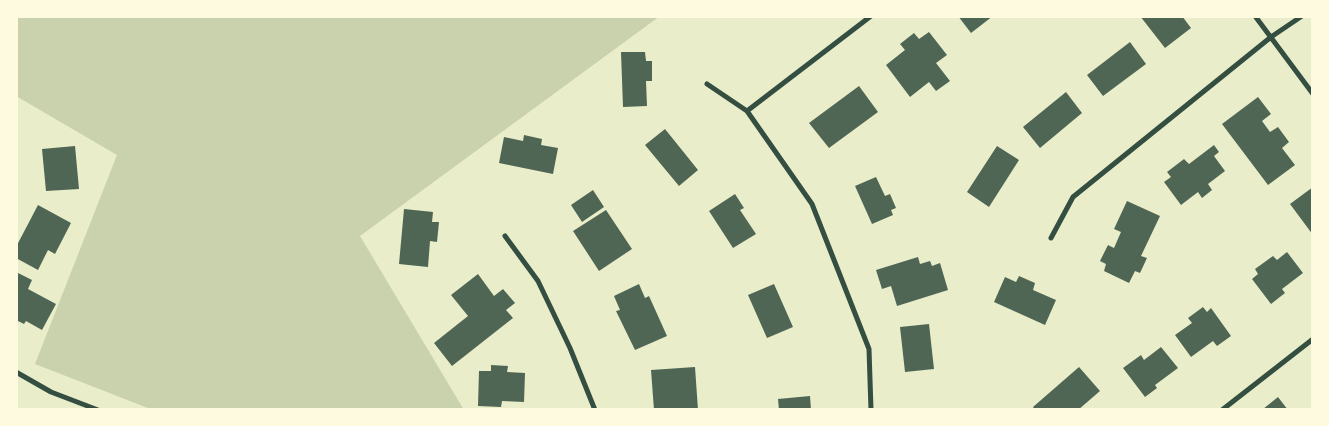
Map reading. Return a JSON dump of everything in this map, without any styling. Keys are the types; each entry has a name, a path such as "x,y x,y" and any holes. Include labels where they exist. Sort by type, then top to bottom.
{"street":[{"path":"746,112 871,16"},
{"path":"1255,16 1313,94"},
{"path":"1051,238 1073,198 1272,37 1302,16"},
{"path":"707,84 746,112 812,204 869,350 870,410"},
{"path":"504,236 538,282 570,348 595,410"},
{"path":"1222,410 1313,339"},
{"path":"16,372 51,392 98,410"}],"green space":[{"path":"16,16 660,16 360,236 464,410 153,410 35,364 117,155 16,96"}],"building":[{"path":"958,16 993,16 971,33"},
{"path":"1140,16 1182,16 1191,28 1165,48"},
{"path":"929,32 947,55 936,63 950,81 936,91 929,82 910,97 886,65 905,50 900,44 914,33 919,39"},
{"path":"1130,42 1146,64 1103,96 1087,75"},
{"path":"621,52 645,52 646,61 652,61 652,81 646,81 647,106 623,107"},
{"path":"859,86 878,112 829,148 809,123"},
{"path":"1066,92 1082,113 1040,148 1023,127"},
{"path":"1258,97 1271,114 1262,121 1270,132 1278,127 1289,142 1282,148 1295,165 1268,185 1222,124"},
{"path":"665,129 698,170 679,186 645,145"},
{"path":"524,135 542,139 541,145 558,148 553,174 499,163 504,137 523,141"},
{"path":"1214,145 1219,152 1214,156 1225,171 1208,184 1212,190 1202,198 1198,192 1181,205 1164,182 1171,177 1167,172 1184,159 1189,164"},
{"path":"75,146 79,189 46,191 42,149"},
{"path":"997,146 1019,160 989,207 967,192"},
{"path":"876,177 885,196 890,194 896,208 891,210 893,215 872,224 855,186"},
{"path":"1313,187 1313,235 1290,204"},
{"path":"593,190 604,207 582,222 571,205"},
{"path":"735,194 744,208 740,210 756,234 733,248 709,211"},
{"path":"1127,201 1160,216 1141,256 1147,258 1140,273 1135,271 1129,283 1104,271 1106,264 1100,261 1108,245 1114,248 1121,232 1114,229"},
{"path":"38,205 71,223 55,254 48,250 38,270 16,258 16,247"},
{"path":"404,209 433,212 432,222 439,222 437,242 430,241 428,267 399,264"},
{"path":"606,210 632,249 599,271 573,231"},
{"path":"1287,252 1303,273 1282,289 1285,293 1271,304 1252,279 1258,274 1255,269 1273,256 1277,260"},
{"path":"918,257 920,264 930,261 932,266 940,263 948,290 897,306 891,286 882,289 876,270"},
{"path":"16,272 32,280 28,289 56,304 42,330 26,321 24,324 16,320"},
{"path":"478,274 494,296 503,289 515,303 506,310 513,318 452,366 434,343 468,316 451,295"},
{"path":"1019,276 1035,283 1033,290 1056,300 1045,325 994,302 1005,277 1016,282"},
{"path":"639,284 645,298 649,296 667,336 635,350 616,311 620,310 614,296"},
{"path":"774,284 793,327 767,338 748,295"},
{"path":"1203,307 1207,312 1211,308 1231,336 1217,346 1213,341 1191,357 1175,335 1192,323 1188,318"},
{"path":"929,324 934,369 905,372 900,327"},
{"path":"1161,347 1178,368 1155,385 1157,388 1145,397 1123,368 1141,355 1144,360"},
{"path":"491,365 508,366 507,372 525,373 524,402 502,401 501,407 478,406 479,371 491,371"},
{"path":"695,367 698,410 654,410 651,370"},
{"path":"1079,367 1100,391 1078,410 1035,410 1033,407"},
{"path":"810,396 811,410 779,410 778,399"},
{"path":"1278,397 1288,410 1263,409"}]}
